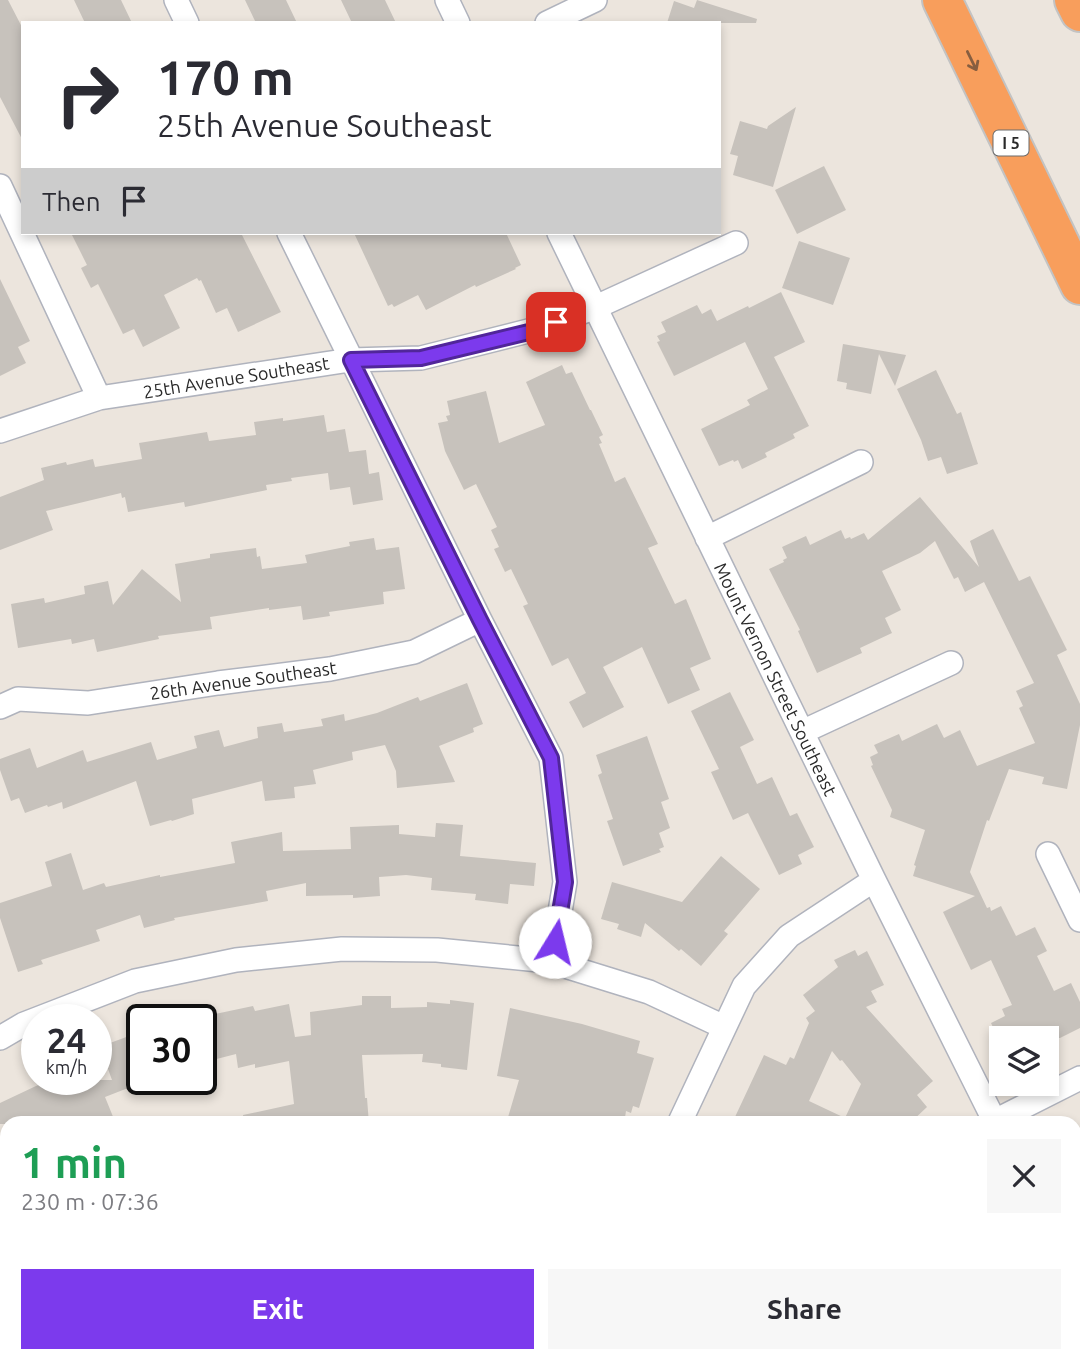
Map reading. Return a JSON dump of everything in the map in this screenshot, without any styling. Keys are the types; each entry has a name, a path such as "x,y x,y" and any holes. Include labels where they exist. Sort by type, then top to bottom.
{"highway":[{"name":"I 5","path":"942,0 1080,285"},
{"path":"1074,0 1080,12"}],"street":[{"path":"176,0 186,21"},
{"path":"447,0 457,21"},
{"path":"551,21 595,0"},
{"path":"0,186 21,231"},
{"path":"23,235 99,398"},
{"path":"290,235 551,758 565,882 555,942 549,961"},
{"name":"Mount Vernon Street Southeast","path":"560,235 990,1116"},
{"name":"25th Avenue Southeast","path":"0,430 99,398 351,360 421,358 537,330 596,307 736,243"},
{"path":"707,538 861,463"},
{"name":"26th Avenue Southeast","path":"0,707 18,699 88,703 330,669 414,652 480,620"},
{"path":"802,732 951,663"},
{"path":"1048,854 1080,920"},
{"path":"683,1116 744,986 789,936 874,880"},
{"path":"0,1038 24,1024 135,981 236,960 356,949 437,950 549,961 649,992 724,1027"},
{"path":"1005,1116 1080,1078"}],"building":[{"path":"0,0 8,0 21,25 21,137 0,97"},
{"path":"74,0 121,0 131,21 84,21"},
{"path":"245,0 286,0 296,21 255,21"},
{"path":"341,0 385,0 395,21 351,21"},
{"path":"697,0 757,19 756,23 668,21 674,1 694,8"},
{"path":"796,107 773,187 733,175 738,156 730,154 740,121 767,129"},
{"path":"824,166 846,210 797,234 775,190"},
{"path":"72,235 242,235 281,312 238,332 227,308 216,313 201,280 197,278 164,295 180,328 143,347 134,329 123,334 98,284 91,288 81,268 87,265"},
{"path":"355,235 507,235 521,265 426,310 418,295 394,307 392,304 388,306"},
{"path":"799,241 850,258 833,305 782,288"},
{"path":"0,279 30,341 18,347 26,363 0,376"},
{"path":"781,292 805,342 774,357 809,426 793,434 795,438 765,453 767,457 742,469 738,460 719,466 701,429 750,405 747,400 768,389 745,342 674,376 657,342 660,341 657,336 666,332 661,322 697,305 702,314 711,309 717,321"},
{"path":"843,344 906,355 895,386 879,354 871,394 846,389 847,383 837,381"},
{"path":"562,365 566,374 572,372 603,435 599,437 602,443 599,444 615,482 625,477 658,544 648,548 675,604 686,599 711,659 690,668 700,690 668,704 642,647 603,667 624,707 583,728 569,702 586,693 568,658 552,666 523,606 528,604 511,569 505,572 494,549 499,547 491,530 497,527 476,484 464,490 445,451 438,423 448,421 446,416 450,415 447,401 486,391 499,443 545,425 526,382"},
{"path":"936,370 957,414 961,412 978,464 947,474 941,457 928,461 897,389"},
{"path":"324,415 327,432 345,429 349,452 366,450 369,474 379,472 383,500 353,505 350,487 330,490 328,473 291,478 292,481 266,485 267,490 185,507 184,502 128,512 125,497 122,498 121,493 46,511 53,530 0,550 0,497 44,480 41,468 93,459 95,467 142,459 139,443 207,432 209,441 256,435 254,422"},
{"path":"920,497 979,567 970,541 993,529 1019,581 1030,576 1067,650 1057,655 1080,704 1080,725 1067,789 1042,784 1044,777 1009,769 989,821 987,820 970,872 987,908 990,907 991,911 1001,906 1016,936 1035,927 1047,951 1037,956 1054,991 1071,983 1080,1002 1080,1028 1060,1038 1059,1026 992,1026 991,1023 1005,1016 1002,1009 1012,1005 991,960 971,970 943,912 975,896 913,876 925,830 890,817 892,810 871,766 870,757 878,753 874,745 899,734 902,741 937,724 944,738 960,730 977,766 1035,743 1019,708 1023,706 1016,691 1034,683 984,582 965,592 958,577 954,579 935,541 920,553 882,571 901,610 885,618 892,633 860,648 862,653 817,673 798,631 800,630 769,569 787,558 782,547 806,536 810,545 841,530 845,539 864,533 868,540"},
{"path":"374,538 376,550 399,547 405,589 383,592 384,604 329,612 330,616 303,620 301,606 210,617 212,629 158,636 159,639 97,652 94,639 72,644 71,639 18,648 11,604 44,598 45,603 85,594 84,586 108,581 113,605 142,569 181,602 175,564 210,558 210,554 256,548 262,569 307,563 305,555"},
{"path":"467,683 483,724 473,728 474,732 439,746 455,782 397,788 396,771 385,745 352,752 353,760 313,770 316,784 294,787 295,798 265,801 262,781 192,799 194,814 150,826 136,781 63,809 62,802 25,813 19,798 11,801 0,770 0,759 30,748 37,768 83,750 87,762 151,742 157,760 197,748 194,736 219,730 224,747 258,738 257,727 282,723 284,732 323,726 321,719 344,714 345,721 377,713 418,697 420,701"},
{"path":"730,692 754,740 740,747 757,784 772,777 790,816 797,813 814,847 798,855 802,864 779,875 748,813 733,820 711,772 719,769 691,711"},
{"path":"647,736 669,799 661,802 670,828 659,833 664,847 659,849 661,852 623,866 607,821 613,819 598,775 602,773 596,755"},
{"path":"436,823 463,825 460,856 536,863 534,886 510,884 508,904 475,900 476,894 431,890 432,878 406,875 379,877 380,896 306,896 306,883 266,891 268,901 174,918 175,920 144,928 140,915 96,930 100,941 41,960 43,964 18,972 0,918 0,903 52,886 45,862 71,853 83,890 104,883 106,887 235,863 231,842 282,832 283,851 351,849 350,827 399,825 399,834 435,837"},
{"path":"721,856 760,889 724,931 728,934 701,966 645,923 641,937 617,929 619,924 601,919 612,882 682,902"},
{"path":"855,950 858,956 867,951 884,985 871,991 877,1002 866,1007 933,1081 917,1095 927,1107 917,1116 846,1116 861,1084 832,1051 809,1101 841,1116 735,1116 764,1055 786,1065 790,1057 794,1059 809,1023 806,1018 815,1011 803,995 838,967 834,960"},
{"path":"362,996 391,996 391,1008 427,1007 427,1002 450,1004 450,1000 474,1003 467,1070 422,1062 423,1054 362,1055 368,1116 243,1116 294,1104 289,1061 255,1068 255,1064 238,1068 236,1054 217,1059 217,1014 253,1006 255,1011 289,1004 295,1037 311,1035 310,1012 362,1005"},
{"path":"510,1008 582,1024 640,1041 637,1053 654,1058 639,1108 633,1106 631,1113 626,1111 625,1116 508,1116 519,1080 497,1076"},
{"path":"126,1037 126,1089 112,1094 112,1042"},
{"path":"21,1093 110,1095 105,1097 113,1116 0,1116 0,1103"}],"route":[{"path":"555,942 565,882 551,758 351,360 421,358 537,330 556,322"}]}
